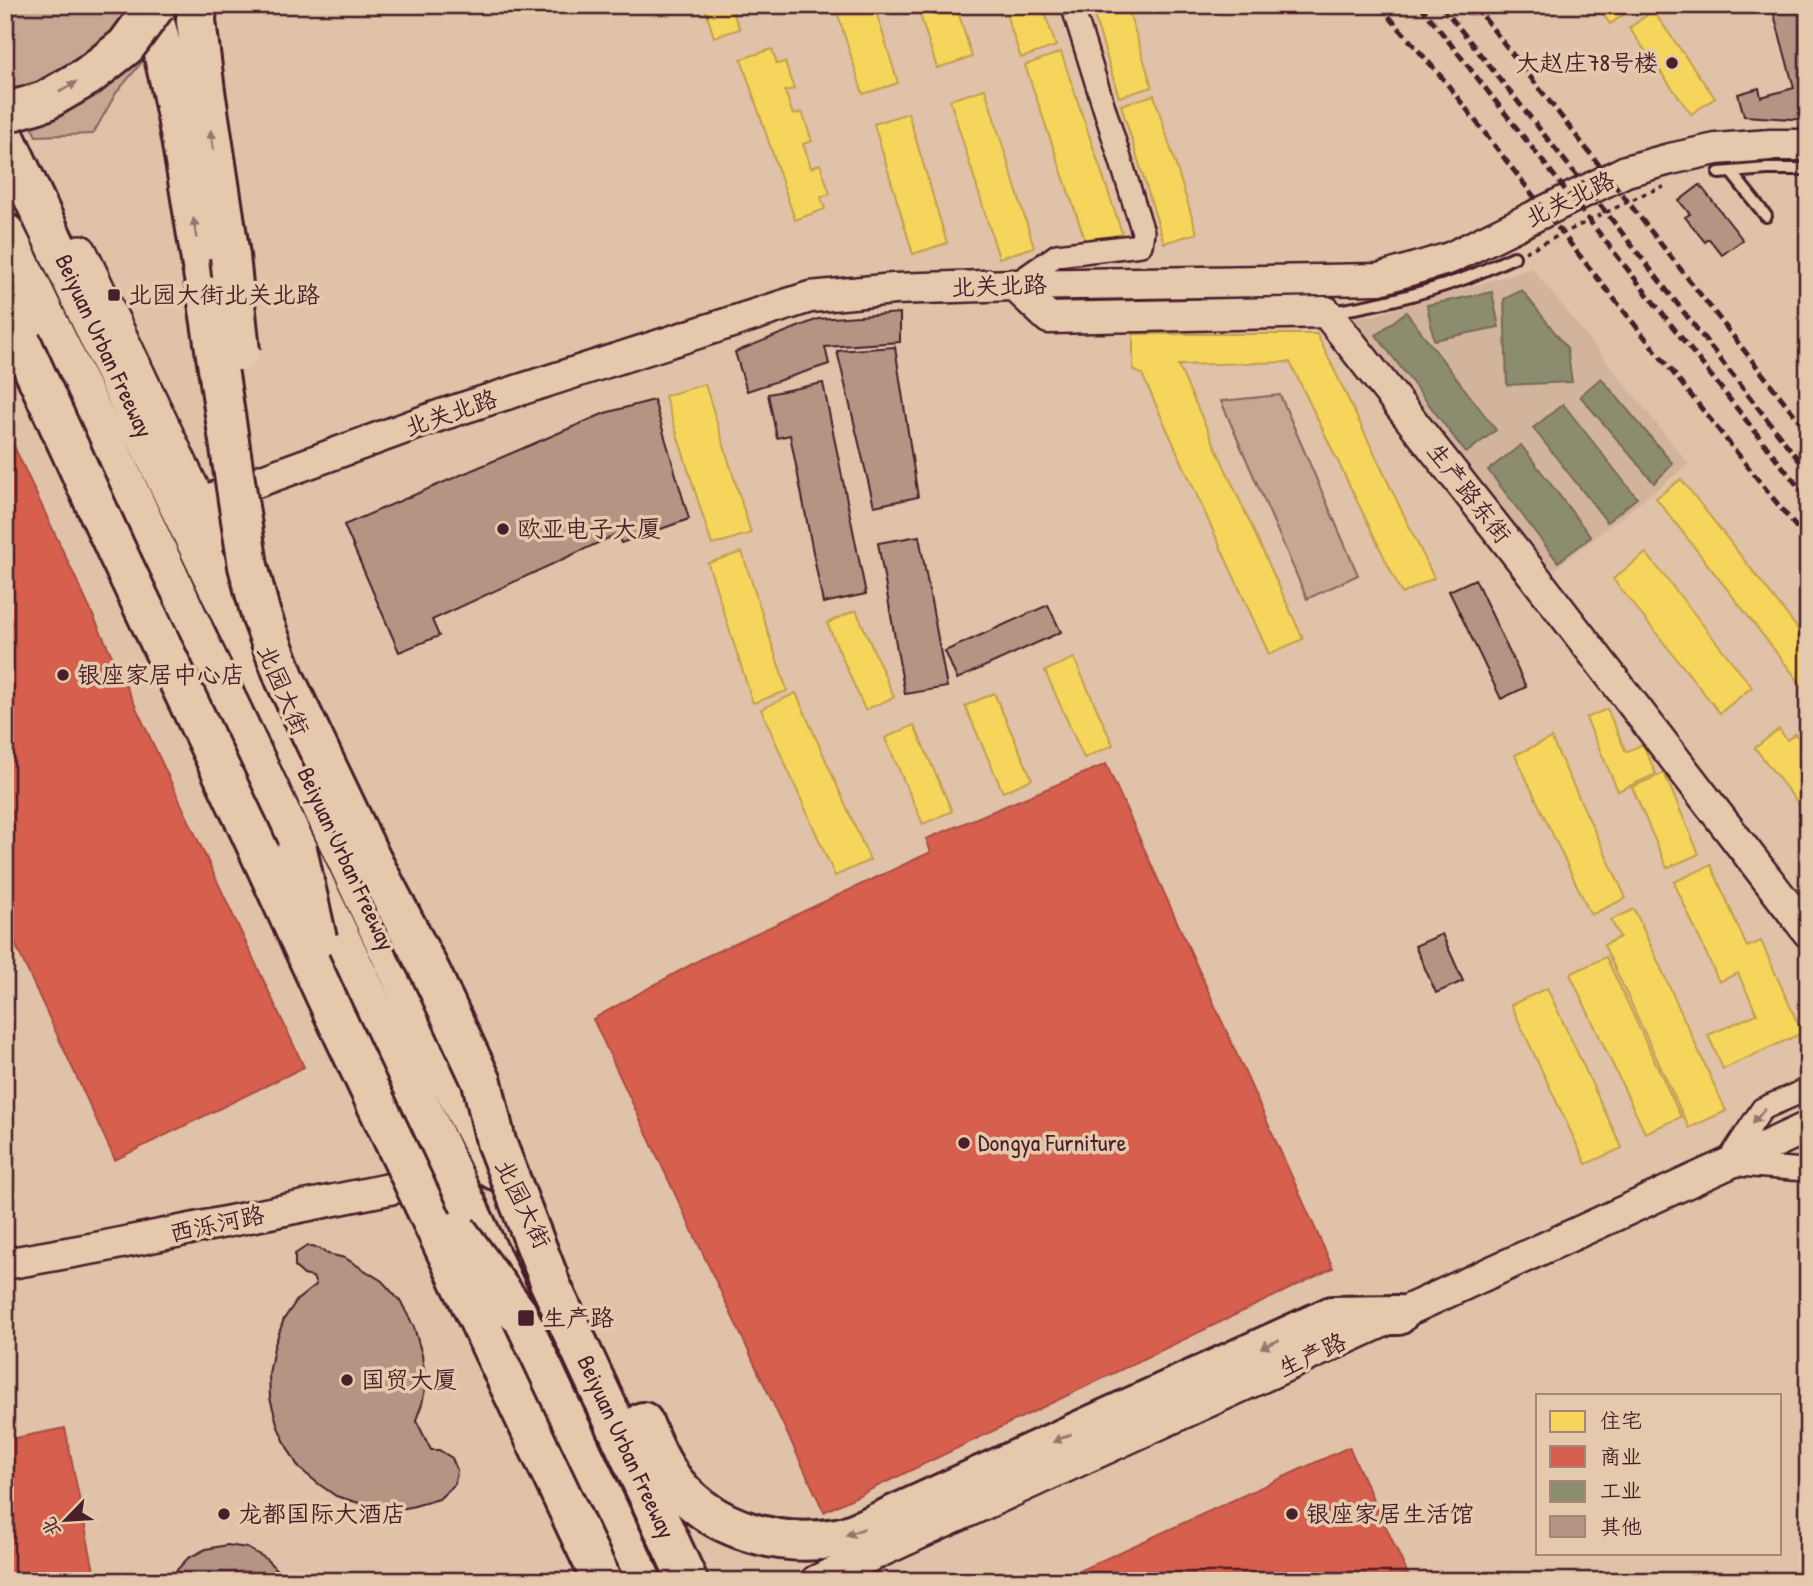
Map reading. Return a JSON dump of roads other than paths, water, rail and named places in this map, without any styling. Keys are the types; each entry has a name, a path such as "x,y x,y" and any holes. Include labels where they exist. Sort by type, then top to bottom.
{"highway":[{"path":"150,5 163,47 177,116 248,566 261,615 285,679 371,859 431,973 571,1275 661,1460 676,1483 691,1499 713,1516 742,1531 796,1540 839,1538 1332,1316 1398,1315"},
{"path":"5,113 45,101 88,76 126,46 156,5"},
{"path":"197,5 196,21 205,91 230,256 264,571 285,679"},
{"name":"Beiyuan Urban Freeway","path":"5,136 435,1050 549,1279 688,1581"},
{"name":"Beiyuan Urban Freeway","path":"5,233 102,433 642,1581"},
{"path":"10,326 332,1010 415,1168 602,1581"},
{"path":"341,847 431,973"},
{"path":"297,849 332,1010"},
{"path":"482,1082 496,1142 549,1279"},
{"path":"415,1168 517,1313"}],"main road":[{"name":"北园大街","path":"5,105 82,257 199,503 237,584 339,823 612,1389 701,1581"},
{"path":"5,275 352,1013 415,1168 478,1278 617,1581"}],"street":[{"path":"1072,5 1143,232 1141,244 1057,255 1014,285 1049,317 1326,312"},
{"name":"北关北路","path":"199,503 441,415 810,297 894,289 1014,285 1379,279 1450,258 1626,171 1716,149 1808,145"},
{"name":"生产路东街","path":"1326,312 1534,576 1808,932"},
{"path":"1808,1089 1762,1109 1726,1164 1808,1169"},
{"name":"生产路","path":"816,1581 1808,1127"},
{"name":"西泺河路","path":"5,1264 101,1247 415,1168"}],"lane":[{"path":"1766,216 1725,173 1808,169"},
{"path":"1326,312 1354,309 1424,291 1514,257"}],"railway":[{"path":"1379,5 1444,80 1576,251 1808,542"},
{"path":"1420,5 1808,499"},
{"path":"1441,5 1808,472"},
{"path":"1474,5 1808,432"}],"place":[{"name":"大赵庄78号楼","path":"1672,63"},
{"name":"北园大街北关北路","path":"114,295"},
{"name":"欧亚电子大厦","path":"503,529"},
{"name":"银座家居中心店","path":"63,675"},
{"name":"Dongya Furniture","path":"964,1143"},
{"name":"生产路","path":"526,1318"},
{"name":"国贸大厦","path":"347,1380"},
{"name":"龙都国际大酒店","path":"224,1514"},
{"name":"银座家居生活馆","path":"1292,1514"}]}
